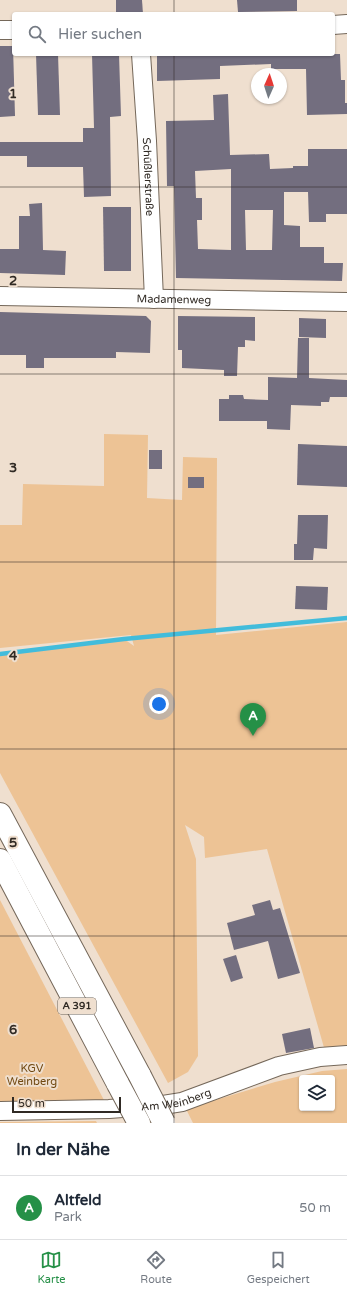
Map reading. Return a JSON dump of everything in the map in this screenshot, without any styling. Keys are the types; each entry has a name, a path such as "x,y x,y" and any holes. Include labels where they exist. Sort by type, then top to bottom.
{"highway":[{"name":"A 391","path":"0,814 164,1123"},
{"name":"A 391","path":"0,860 139,1123"}],"street":[{"path":"335,25 347,24"},
{"path":"0,30 12,30"},
{"name":"Schüßlerstraße","path":"140,56 148,141 154,299"},
{"name":"Madamenweg","path":"0,296 347,302"},
{"name":"Am Weinberg","path":"0,1111 110,1109 182,1102 279,1066 320,1056 347,1055"}],"green space":[{"path":"104,434 148,435 147,498 182,500 183,457 217,458 216,635 347,622 347,1050 325,1051 267,849 205,858 204,837 185,825 196,859 198,1056 188,1072 168,1083 0,773 0,654 124,639 134,646 131,635 0,648 0,525 22,525 23,484 104,486"},
{"name":"KGV Weinberg","path":"0,900 106,1104 0,1106"},
{"path":"347,1069 347,1123 193,1123 186,1109 275,1082 299,1076 299,1111 335,1111 335,1075 305,1075 322,1071"},
{"path":"96,1121 97,1123 0,1123 0,1122"}],"building":[{"path":"116,0 142,0 143,12 116,12"},
{"path":"237,0 297,0 297,11 238,12"},
{"path":"0,46 12,46 15,116 0,117"},
{"path":"335,54 340,54 341,80 345,80 345,103 347,103 347,114 307,115 306,69 271,68 271,64 220,66 220,79 157,81 157,56 335,56"},
{"path":"36,56 58,56 60,115 38,115"},
{"path":"92,56 119,56 121,116 110,117 111,196 84,197 83,167 27,167 27,156 0,156 0,142 83,142 83,128 94,128"},
{"path":"228,94 230,155 269,154 270,169 293,168 293,166 308,166 308,149 347,149 347,214 326,214 326,222 309,222 308,192 284,192 284,225 300,226 300,247 324,247 324,263 343,263 342,281 176,278 174,186 167,186 166,121 214,120 213,95","holes":["231,169 231,250 198,249 197,220 202,220 202,198 196,198 195,171","245,210 273,210 272,250 246,250"]},
{"path":"42,203 43,250 66,251 65,275 0,273 0,249 19,249 19,216 30,216 29,204"},
{"path":"103,207 131,207 131,271 104,271"},
{"path":"0,312 146,316 151,321 150,353 116,352 116,358 44,358 44,368 26,368 26,355 0,355"},
{"path":"178,316 255,317 255,341 245,340 245,347 238,347 237,376 224,376 224,370 182,368 182,350 178,350"},
{"path":"299,318 326,319 326,338 299,337"},
{"path":"298,338 309,338 309,378 347,380 347,397 330,397 329,402 321,402 321,406 291,405 290,430 267,429 267,421 219,421 219,399 229,399 229,395 243,395 244,399 268,400 268,377 297,378"},
{"path":"298,444 347,446 347,487 297,485"},
{"path":"149,450 162,450 162,469 149,469"},
{"path":"188,477 204,477 204,488 188,488"},
{"path":"298,515 328,515 327,549 314,548 313,560 294,560 294,544 297,544"},
{"path":"296,586 328,587 327,610 295,609"},
{"path":"270,900 273,910 280,908 300,973 278,979 268,941 234,950 227,923 255,915 252,905"},
{"path":"236,955 243,978 231,982 223,959"},
{"path":"310,1028 314,1048 286,1053 282,1034"}],"waterway":[{"path":"0,654 124,639 347,618"}],"place":[{"name":"Altfeld","path":"253,736"}]}
